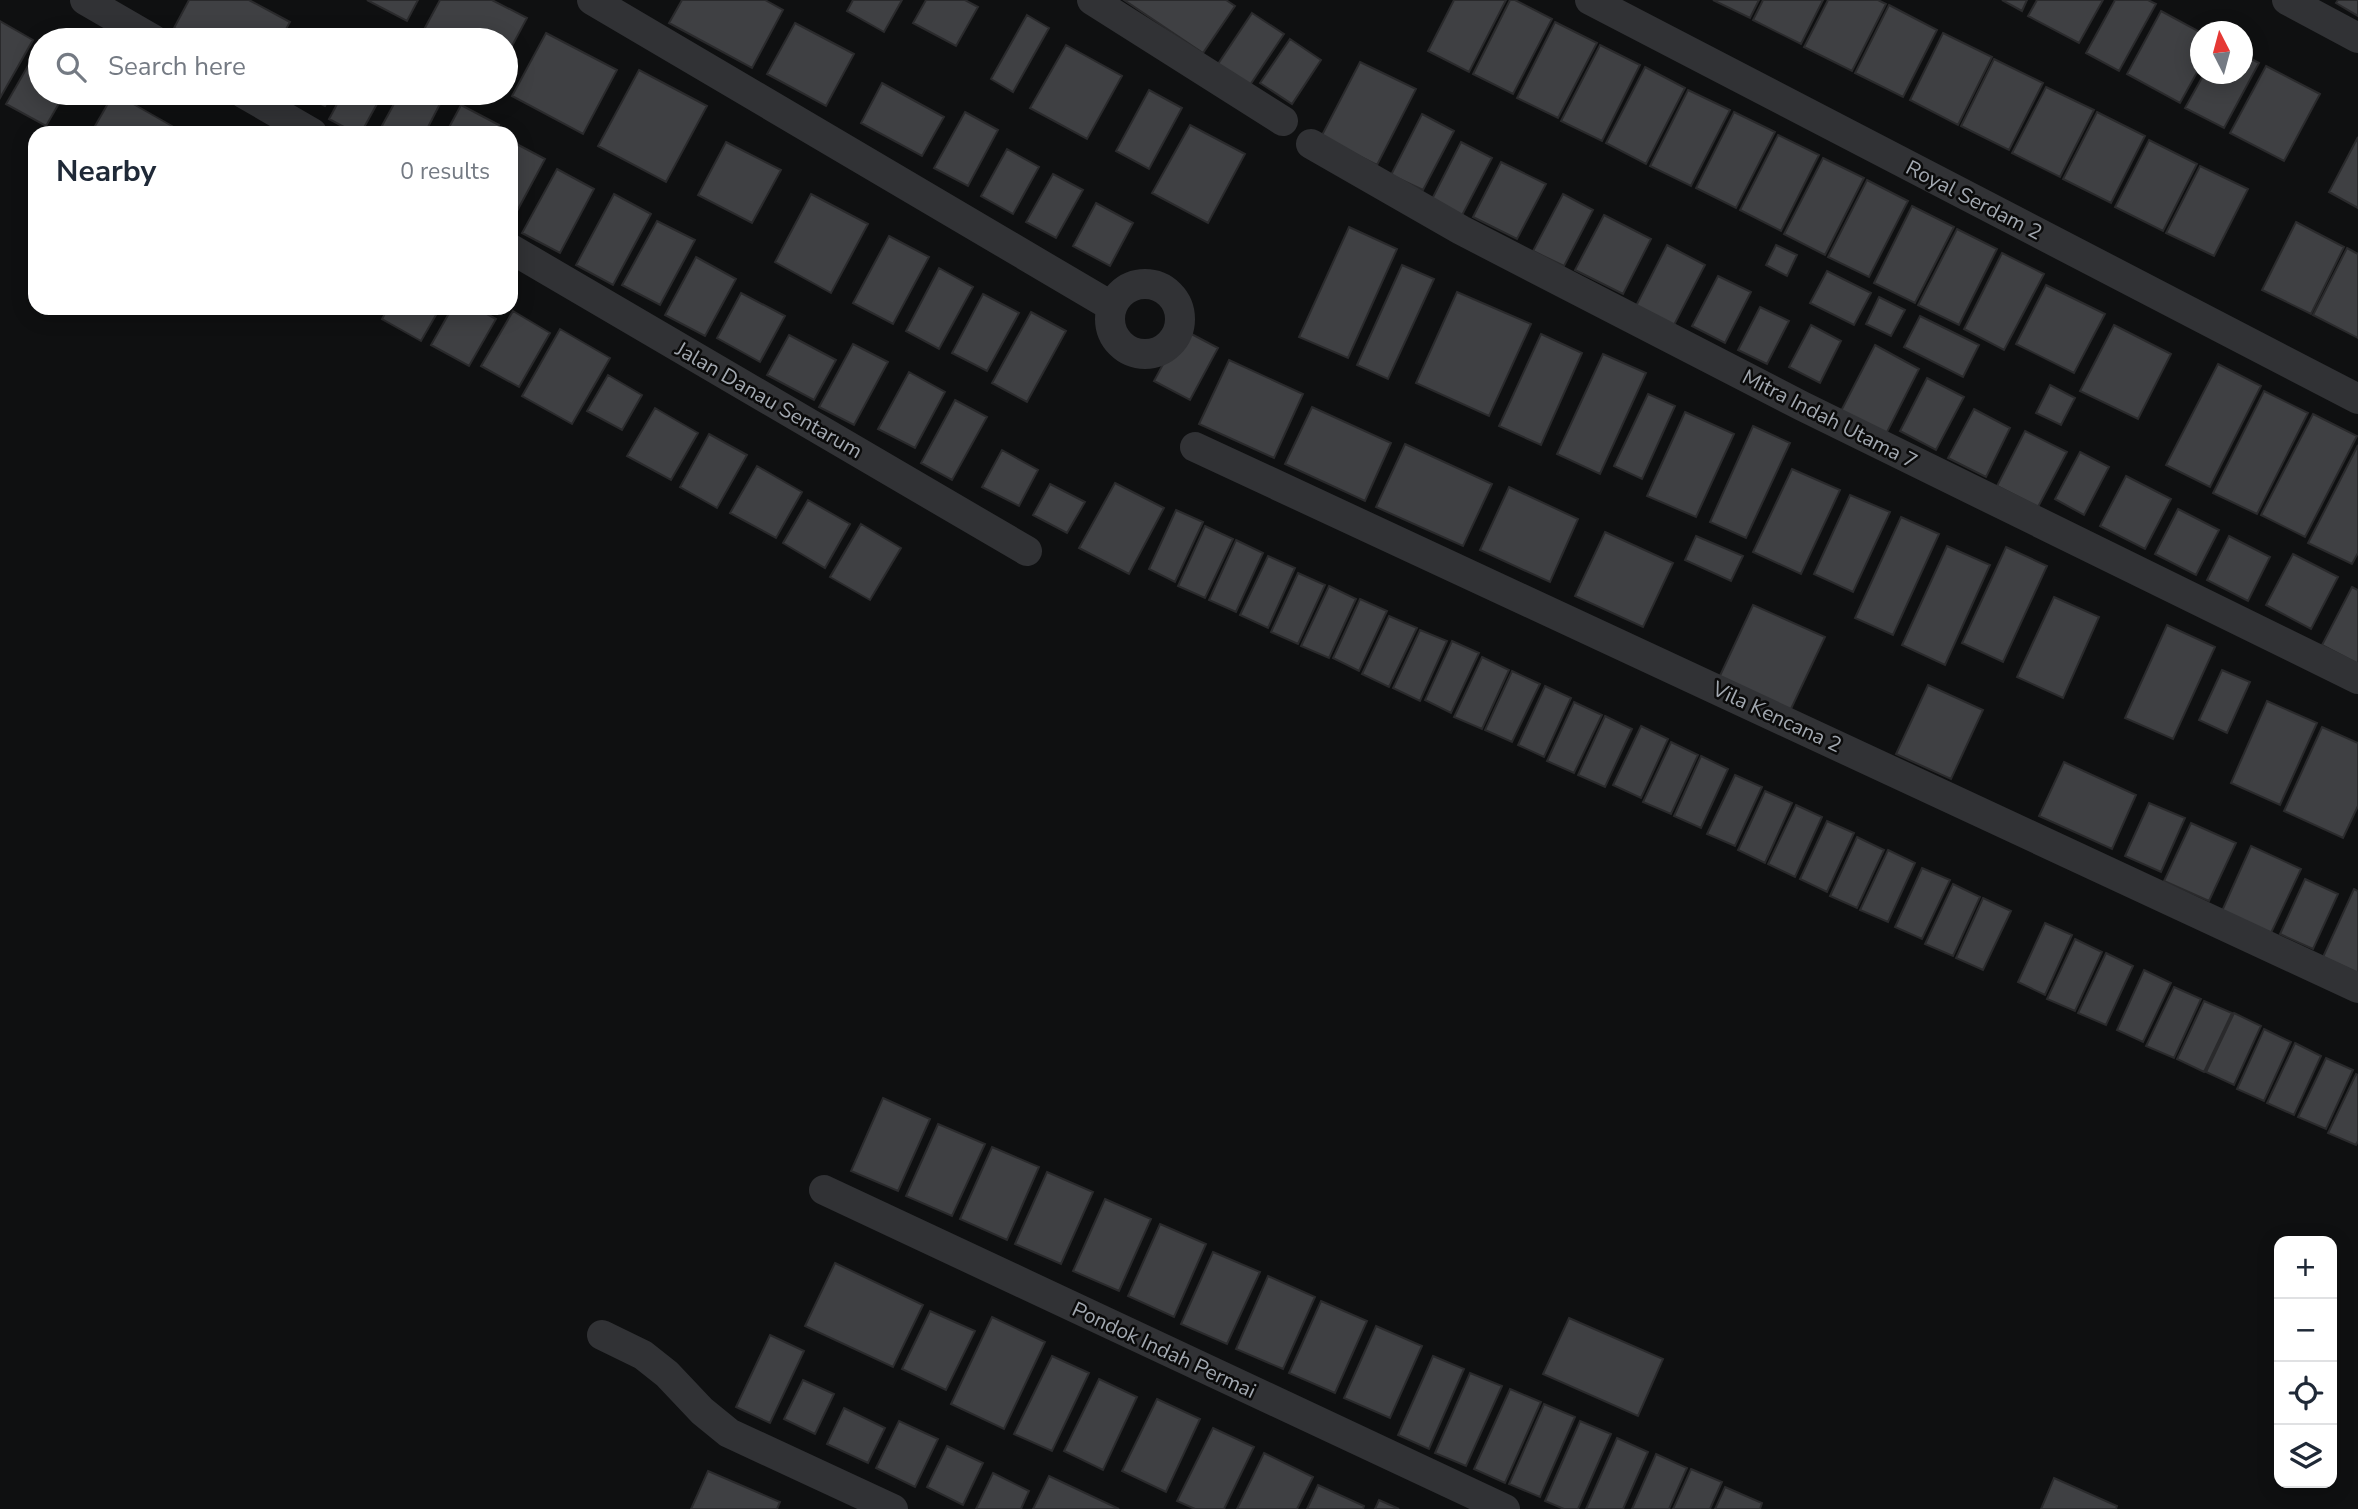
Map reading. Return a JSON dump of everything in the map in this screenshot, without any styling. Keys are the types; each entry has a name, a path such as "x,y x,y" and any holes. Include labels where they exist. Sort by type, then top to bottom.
{"street":[{"path":"85,0 133,28"},
{"path":"592,0 1111,306"},
{"path":"1092,0 1283,121"},
{"name":"Royal Serdam 2","path":"1590,0 2358,399"},
{"path":"2287,0 2358,38"},
{"path":"264,105 300,126"},
{"name":"Mitra Indah Utama 7","path":"1311,144 1461,230 1802,407 2358,679"},
{"name":"Jalan Danau Sentarum","path":"518,253 1027,551"},
{"name":"Vila Kencana 2","path":"1195,447 2358,988"},
{"name":"Pondok Indah Permai","path":"824,1190 1504,1509"},
{"path":"602,1335 643,1355 729,1433 893,1509"}],"building":[{"path":"189,0 249,0 290,22 287,28 174,28"},
{"path":"367,0 418,0 407,21"},
{"path":"440,0 492,0 527,18 518,35 518,28 425,28"},
{"path":"682,0 765,0 783,10 752,68 669,23"},
{"path":"853,0 902,0 884,32 847,11"},
{"path":"926,0 965,0 978,7 956,46 913,23"},
{"path":"1124,0 1226,0 1235,6 1203,53"},
{"path":"1454,0 1506,0 1469,72 1428,51"},
{"path":"1510,0 1552,19 1513,94 1473,74"},
{"path":"1713,0 1759,0 1750,18"},
{"path":"1763,0 1823,0 1801,44 1753,20"},
{"path":"1828,0 1878,0 1886,4 1852,71 1804,47"},
{"path":"2002,0 2027,0 2022,11"},
{"path":"2037,0 2103,0 2079,43 2028,16"},
{"path":"2115,0 2148,0 2156,4 2119,71 2086,53"},
{"path":"2338,0 2358,0 2358,16 2336,3"},
{"path":"1889,5 1937,30 1903,97 1855,73"},
{"path":"2161,11 2190,27 2191,84 2180,103 2127,74"},
{"path":"1252,13 1284,34 1248,88 1216,67"},
{"path":"1027,15 1049,28 1013,92 991,79"},
{"path":"0,21 28,37 28,49 0,98"},
{"path":"1555,22 1597,43 1558,118 1517,98"},
{"path":"795,23 854,54 826,106 767,74"},
{"path":"546,33 617,70 583,134 518,99 518,85"},
{"path":"1943,33 1992,57 1958,125 1910,100"},
{"path":"1290,39 1321,60 1292,104 1260,83"},
{"path":"1066,45 1122,76 1087,139 1030,108"},
{"path":"1600,45 1640,65 1602,141 1561,121"},
{"path":"1994,59 2043,83 2009,150 1961,126"},
{"path":"2253,60 2259,63 2253,74"},
{"path":"1360,62 1416,89 1377,165 1321,137"},
{"path":"28,66 28,105 58,105 46,126 6,104"},
{"path":"2266,66 2320,94 2284,161 2230,133"},
{"path":"1645,67 1685,88 1646,164 1606,143"},
{"path":"639,70 707,106 666,182 598,146"},
{"path":"882,83 944,117 922,156 861,123"},
{"path":"2198,84 2248,84 2224,128 2185,108"},
{"path":"2046,87 2094,110 2060,177 2012,153"},
{"path":"1149,90 1182,108 1149,169 1116,151"},
{"path":"1688,90 1730,110 1691,186 1650,166"},
{"path":"107,105 135,105 172,126 95,126"},
{"path":"337,105 376,105 365,126 342,126 329,119"},
{"path":"393,105 439,105 429,126 382,126"},
{"path":"461,105 499,125 498,126 450,126"},
{"path":"965,112 998,130 968,186 934,168"},
{"path":"1734,112 1775,132 1736,208 1696,188"},
{"path":"2097,112 2145,136 2111,203 2063,179"},
{"path":"1422,114 1454,131 1423,190 1391,175"},
{"path":"1190,125 1245,154 1208,223 1152,193"},
{"path":"1778,135 1819,155 1781,231 1740,210"},
{"path":"2358,137 2358,208 2329,192"},
{"path":"2149,140 2197,164 2163,231 2115,207"},
{"path":"726,142 781,170 752,223 698,195"},
{"path":"1461,142 1492,158 1459,221 1429,205"},
{"path":"518,145 545,159 518,209"},
{"path":"1007,149 1039,167 1013,214 981,196"},
{"path":"1823,158 1864,178 1825,255 1784,234"},
{"path":"1501,162 1546,184 1517,239 1473,217"},
{"path":"2200,166 2248,189 2214,256 2166,233"},
{"path":"557,169 594,189 560,253 522,233"},
{"path":"1053,174 1083,190 1056,238 1026,222"},
{"path":"1867,180 1908,201 1869,277 1828,257"},
{"path":"614,194 651,214 613,285 576,265"},
{"path":"811,194 868,224 831,293 775,262"},
{"path":"1563,194 1593,210 1564,266 1533,251"},
{"path":"1096,203 1133,223 1110,266 1073,246"},
{"path":"1912,206 1954,227 1915,303 1874,283"},
{"path":"1604,215 1651,239 1623,294 1575,270"},
{"path":"657,221 695,240 660,305 622,285"},
{"path":"2296,222 2344,247 2311,314 2262,290"},
{"path":"1349,227 1397,249 1348,358 1299,337"},
{"path":"1957,229 1997,249 1959,325 1918,305"},
{"path":"889,236 929,257 893,324 853,303"},
{"path":"1667,245 1705,265 1674,325 1636,306"},
{"path":"1776,245 1797,255 1787,276 1766,265"},
{"path":"2347,248 2358,254 2358,338 2313,315"},
{"path":"2002,253 2044,274 2004,350 1964,329"},
{"path":"696,257 736,279 705,336 665,315"},
{"path":"1402,265 1434,279 1388,379 1357,365"},
{"path":"939,268 973,287 939,349 906,331"},
{"path":"1827,271 1871,293 1854,325 1810,303"},
{"path":"1718,276 1751,292 1725,343 1692,326"},
{"path":"2046,285 2105,314 2074,373 2016,344"},
{"path":"1457,292 1531,324 1489,416 1416,383"},
{"path":"741,293 785,316 760,362 717,338"},
{"path":"983,294 1019,313 987,371 952,353"},
{"path":"1879,297 1905,310 1891,336 1866,324"},
{"path":"1760,307 1789,321 1767,364 1738,350"},
{"path":"1031,312 1066,331 1027,402 992,383"},
{"path":"518,314 550,333 519,387 481,366 511,315"},
{"path":"384,315 436,315 421,341 382,319"},
{"path":"448,315 489,315 496,319 469,366 431,345"},
{"path":"1920,316 1979,345 1963,377 1904,347"},
{"path":"1811,325 1841,341 1820,383 1789,367"},
{"path":"2114,325 2171,354 2138,419 2080,391"},
{"path":"560,329 610,358 572,424 522,396"},
{"path":"1182,329 1218,348 1190,400 1154,381"},
{"path":"1541,334 1582,353 1541,445 1499,426"},
{"path":"789,335 836,360 814,400 767,375"},
{"path":"853,344 888,362 854,425 819,407"},
{"path":"1875,345 1919,369 1886,434 1841,411"},
{"path":"1603,354 1646,373 1600,474 1557,454"},
{"path":"1229,360 1303,394 1274,458 1199,424"},
{"path":"2218,364 2261,386 2210,487 2166,465"},
{"path":"909,372 945,392 915,448 878,429"},
{"path":"608,375 642,395 622,430 587,411"},
{"path":"1927,378 1964,397 1936,450 1900,431"},
{"path":"2050,385 2075,398 2061,425 2036,413"},
{"path":"2264,391 2308,413 2257,514 2213,493"},
{"path":"1648,394 1675,406 1642,479 1614,466"},
{"path":"955,400 987,417 952,480 921,463"},
{"path":"1312,407 1391,443 1365,501 1285,464"},
{"path":"655,408 698,433 671,480 627,456"},
{"path":"1974,409 2010,428 1986,477 1948,458"},
{"path":"1685,412 1734,434 1696,517 1647,496"},
{"path":"2313,414 2357,436 2305,537 2261,515"},
{"path":"1753,426 1790,443 1746,538 1710,522"},
{"path":"2025,431 2067,452 2038,507 1997,486"},
{"path":"709,434 747,455 717,508 680,487"},
{"path":"1405,444 1492,484 1463,546 1376,507"},
{"path":"2358,445 2358,553 2352,564 2308,543"},
{"path":"1002,450 1038,470 1019,506 982,487"},
{"path":"2080,452 2109,467 2084,515 2055,499"},
{"path":"757,466 802,492 776,538 730,513"},
{"path":"1792,469 1840,490 1801,574 1753,552"},
{"path":"2126,476 2171,499 2145,549 2100,526"},
{"path":"1115,483 1164,508 1129,574 1079,548"},
{"path":"1050,484 1085,502 1067,533 1033,515"},
{"path":"1509,487 1578,519 1550,582 1480,550"},
{"path":"1850,495 1890,512 1853,592 1814,574"},
{"path":"808,500 850,524 825,568 783,543"},
{"path":"2178,509 2219,530 2196,575 2155,554"},
{"path":"1176,510 1203,522 1175,582 1149,569"},
{"path":"1901,517 1939,534 1893,635 1855,618"},
{"path":"861,524 901,548 870,600 830,577"},
{"path":"1205,526 1233,539 1205,598 1178,586"},
{"path":"1605,532 1673,563 1643,627 1575,596"},
{"path":"1696,536 1743,556 1731,581 1685,560"},
{"path":"2229,536 2270,557 2248,601 2207,580"},
{"path":"1236,540 1263,553 1236,612 1209,600"},
{"path":"1947,546 1990,565 1945,665 1902,645"},
{"path":"2006,547 2047,566 2003,662 1962,643"},
{"path":"2293,554 2338,577 2311,629 2266,605"},
{"path":"1268,556 1295,568 1268,628 1240,615"},
{"path":"1298,573 1325,585 1298,644 1271,632"},
{"path":"1329,586 1356,599 1329,658 1301,646"},
{"path":"2352,587 2358,590 2358,664 2322,645"},
{"path":"2054,597 2099,617 2063,698 2017,677"},
{"path":"1360,599 1387,611 1359,671 1333,658"},
{"path":"1753,605 1825,637 1790,711 1718,680"},
{"path":"1389,616 1417,628 1389,687 1362,674"},
{"path":"2167,625 2215,647 2173,739 2125,718"},
{"path":"1420,630 1447,641 1420,701 1393,688"},
{"path":"1452,641 1479,653 1451,713 1425,700"},
{"path":"1482,657 1509,670 1482,729 1454,717"},
{"path":"2222,670 2250,682 2227,733 2199,720"},
{"path":"1512,671 1540,684 1512,742 1485,730"},
{"path":"1928,685 1983,710 1951,779 1896,754"},
{"path":"1545,686 1571,698 1544,757 1518,745"},
{"path":"2267,701 2317,723 2280,805 2231,783"},
{"path":"1574,702 1602,715 1574,773 1547,761"},
{"path":"1605,716 1632,729 1605,787 1578,775"},
{"path":"1641,726 1668,739 1641,798 1613,785"},
{"path":"2322,727 2358,743 2358,806 2343,838 2284,811"},
{"path":"1671,742 1698,755 1671,814 1643,802"},
{"path":"1701,756 1728,769 1701,828 1674,816"},
{"path":"2064,762 2136,795 2112,849 2039,816"},
{"path":"1735,775 1762,787 1735,846 1707,834"},
{"path":"1765,791 1792,803 1765,863 1738,850"},
{"path":"2149,803 2185,818 2161,872 2125,856"},
{"path":"1796,805 1822,817 1795,877 1768,864"},
{"path":"1827,821 1854,833 1827,892 1800,879"},
{"path":"2191,823 2236,843 2209,901 2164,881"},
{"path":"1857,837 1884,850 1857,908 1830,896"},
{"path":"2251,846 2301,869 2271,933 2222,911"},
{"path":"1888,850 1915,863 1888,922 1860,910"},
{"path":"1922,868 1950,880 1922,939 1895,927"},
{"path":"2305,879 2338,894 2313,949 2280,934"},
{"path":"1953,884 1980,897 1953,956 1925,944"},
{"path":"2354,889 2358,891 2358,973 2323,957"},
{"path":"1983,898 2011,911 1983,970 1956,958"},
{"path":"2045,923 2072,935 2045,995 2018,982"},
{"path":"2075,939 2102,952 2075,1011 2047,999"},
{"path":"2106,953 2133,966 2106,1025 2078,1013"},
{"path":"2144,970 2171,983 2143,1042 2117,1030"},
{"path":"2174,987 2201,999 2174,1058 2146,1046"},
{"path":"2204,1001 2232,1013 2204,1072 2177,1059"},
{"path":"2234,1013 2261,1026 2234,1085 2206,1072"},
{"path":"2264,1029 2291,1042 2264,1101 2237,1089"},
{"path":"2295,1043 2321,1056 2294,1115 2267,1103"},
{"path":"2326,1058 2353,1070 2326,1129 2298,1117"},
{"path":"2356,1074 2358,1141 2356,1145 2328,1133"},
{"path":"883,1098 930,1119 898,1191 851,1171"},
{"path":"938,1124 985,1144 952,1216 906,1196"},
{"path":"992,1147 1039,1167 1007,1240 960,1219"},
{"path":"1047,1172 1093,1192 1061,1264 1015,1244"},
{"path":"1105,1199 1151,1219 1119,1291 1073,1271"},
{"path":"1160,1224 1206,1244 1174,1317 1128,1296"},
{"path":"1213,1252 1260,1272 1227,1344 1181,1324"},
{"path":"835,1263 923,1305 893,1367 805,1326"},
{"path":"1268,1276 1315,1297 1283,1369 1236,1349"},
{"path":"1321,1301 1367,1321 1335,1393 1289,1373"},
{"path":"930,1311 975,1331 946,1390 902,1369"},
{"path":"992,1317 1045,1342 1004,1429 951,1404"},
{"path":"1569,1318 1663,1359 1638,1416 1543,1374"},
{"path":"1376,1326 1422,1346 1390,1418 1344,1398"},
{"path":"770,1335 804,1351 770,1423 736,1407"},
{"path":"1052,1356 1089,1373 1052,1451 1014,1434"},
{"path":"1433,1356 1464,1369 1429,1449 1398,1435"},
{"path":"1470,1373 1502,1386 1466,1466 1435,1453"},
{"path":"1099,1379 1137,1397 1103,1470 1064,1451"},
{"path":"803,1380 834,1394 815,1434 784,1419"},
{"path":"1510,1389 1541,1402 1505,1483 1474,1469"},
{"path":"1157,1399 1200,1419 1166,1492 1122,1471"},
{"path":"1544,1404 1575,1417 1540,1497 1509,1484"},
{"path":"844,1408 885,1428 868,1463 827,1444"},
{"path":"899,1421 938,1439 915,1487 876,1468"},
{"path":"1580,1421 1611,1434 1578,1509 1564,1509 1545,1501"},
{"path":"1213,1428 1254,1447 1224,1509 1195,1509 1177,1501"},
{"path":"1617,1438 1648,1452 1623,1509 1586,1509"},
{"path":"947,1446 983,1463 963,1505 927,1487"},
{"path":"1264,1453 1313,1477 1297,1509 1237,1509"},
{"path":"1656,1454 1687,1468 1669,1509 1632,1509"},
{"path":"1691,1469 1722,1482 1710,1509 1673,1509"},
{"path":"708,1471 780,1502 777,1509 691,1509"},
{"path":"993,1473 1029,1491 1021,1509 976,1509"},
{"path":"1049,1476 1119,1509 1033,1509"},
{"path":"2054,1478 2117,1506 2116,1509 2041,1509"},
{"path":"1318,1485 1364,1506 1363,1509 1307,1509"},
{"path":"1725,1487 1762,1503 1760,1509 1715,1509"},
{"path":"1379,1500 1399,1509 1375,1509"}]}
